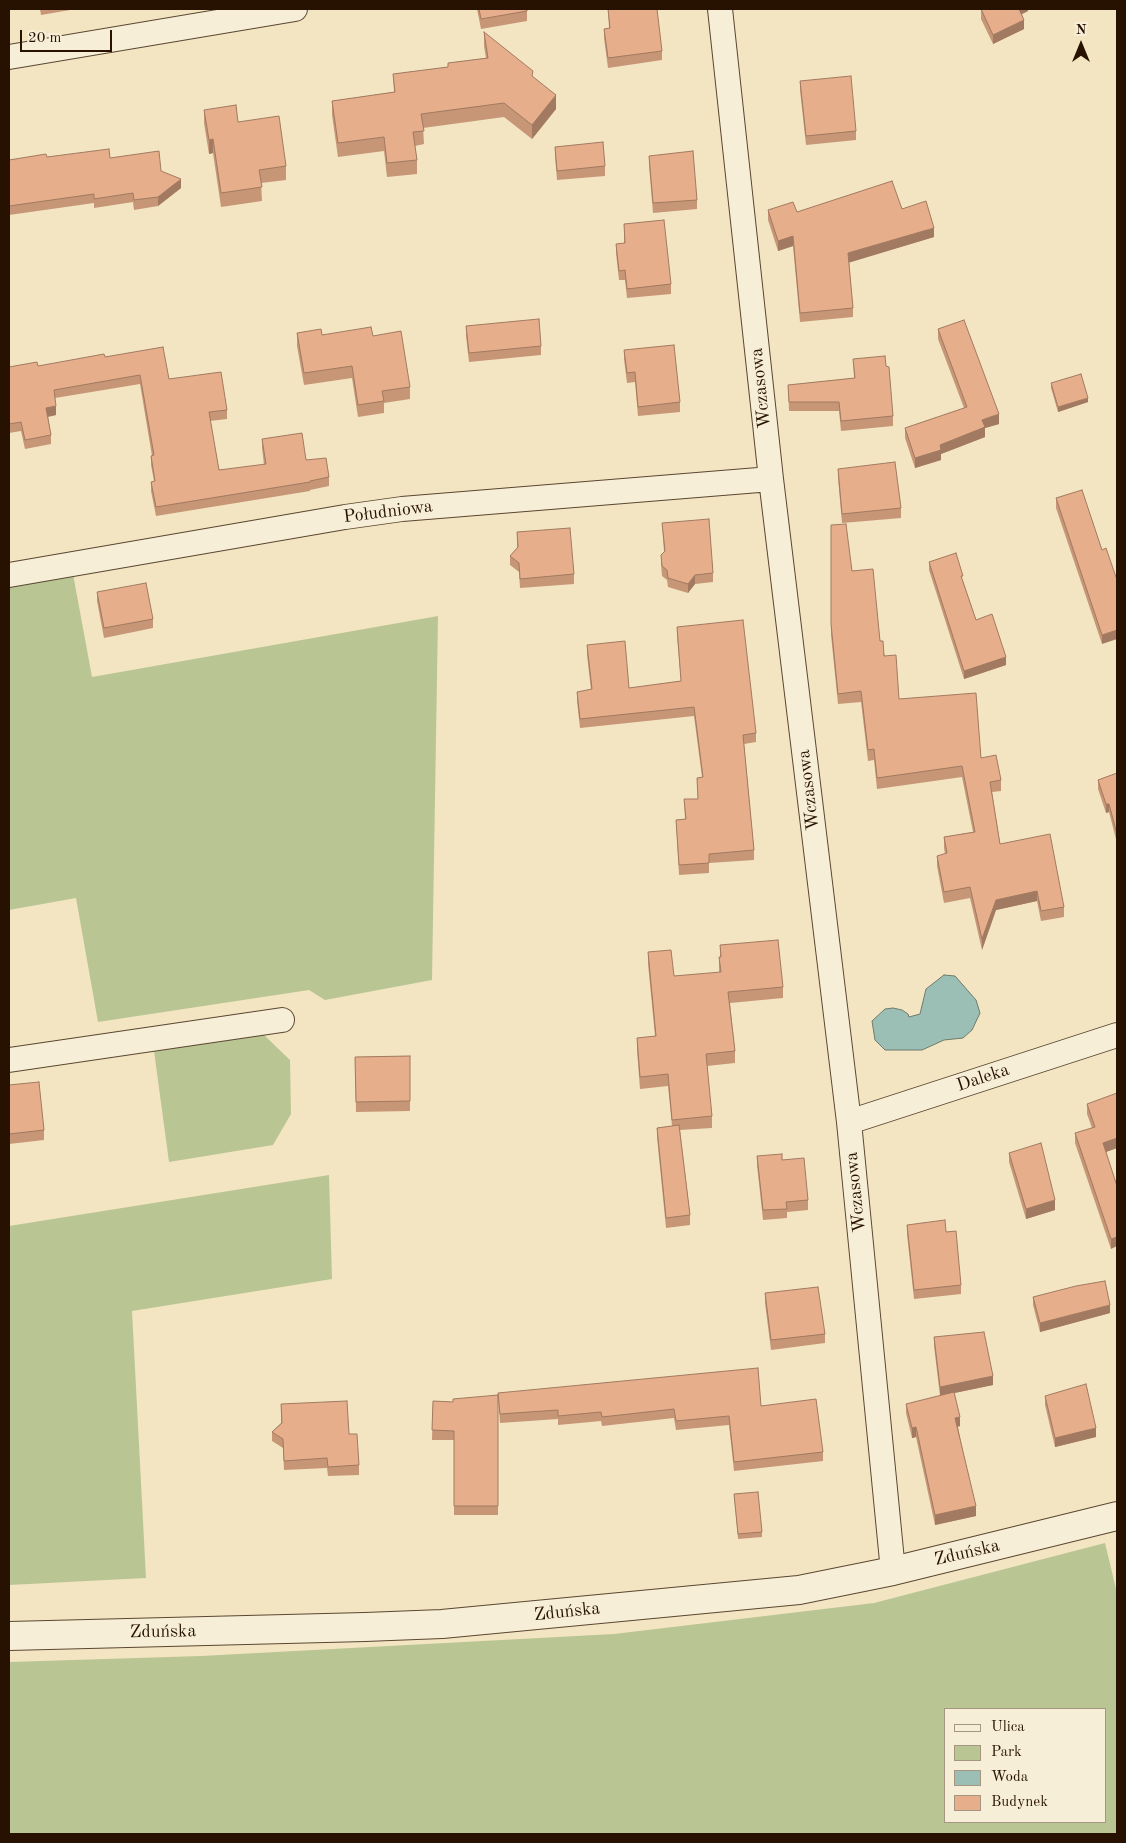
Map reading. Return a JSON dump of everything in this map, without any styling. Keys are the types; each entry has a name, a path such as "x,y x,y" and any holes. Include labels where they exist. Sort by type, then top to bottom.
{"street":[{"path":"9,57 295,9"},
{"name":"Wczasowa","path":"720,9 771,479 849,1122 893,1571"},
{"name":"Południowa","path":"9,575 345,517 402,509 771,479"},
{"path":"9,1060 282,1020"},
{"name":"Daleka","path":"849,1122 1117,1034"},
{"name":"Zduńska","path":"9,1636 365,1628 442,1624 799,1590 893,1571 1117,1516"}],"green space":[{"path":"73,574 92,677 438,616 432,980 325,1000 309,990 98,1022 76,898 9,910 9,586"},
{"path":"264,1035 290,1060 291,1114 273,1145 169,1162 154,1051"},
{"path":"329,1175 332,1279 132,1311 146,1578 9,1585 9,1226"},
{"path":"1105,1543 1117,1593 1117,1834 9,1834 9,1662 201,1656 614,1634 874,1603"}],"water":[{"path":"944,975 955,976 976,1000 980,1013 972,1030 963,1038 944,1040 922,1050 885,1050 875,1040 872,1021 885,1009 902,1010 909,1017 920,1014 926,989"}],"building":[{"path":"479,9 527,9 527,11 481,19"},
{"path":"608,9 657,9 662,51 608,58 604,29 610,28"},
{"path":"981,9 1019,9 1024,20 993,35"},
{"path":"484,32 533,71 532,76 556,95 532,125 504,103 421,114 424,131 413,132 417,160 387,163 384,137 338,143 332,101 395,92 393,74 448,67 448,63 488,58"},
{"path":"851,76 856,131 806,136 800,81"},
{"path":"236,105 238,122 279,116 286,166 259,170 262,187 221,193 213,139 209,140 204,110"},
{"path":"603,142 605,166 557,171 555,147"},
{"path":"109,149 110,158 159,151 161,171 181,179 158,197 134,200 133,193 94,199 94,194 9,206 9,160 46,154 47,157"},
{"path":"693,151 697,200 653,203 649,156"},
{"path":"892,181 902,209 926,201 934,228 848,253 853,308 800,313 793,236 778,241 768,210 793,202 797,212"},
{"path":"664,220 671,284 627,289 625,270 619,271 616,244 625,243 624,224"},
{"path":"539,319 541,346 469,353 466,326"},
{"path":"964,320 999,414 982,420 985,427 940,445 941,450 915,458 905,428 967,407 938,329"},
{"path":"371,327 373,336 401,331 410,387 382,391 384,401 358,405 352,366 304,373 297,333 321,329 322,335"},
{"path":"674,345 680,402 638,407 635,372 627,373 624,350"},
{"path":"163,347 169,379 221,372 227,410 209,412 219,470 266,464 262,439 302,433 306,460 326,458 329,477 310,482 156,507 151,482 155,481 151,456 154,455 140,375 54,390 56,406 46,408 51,435 25,440 21,422 9,424 9,367 37,362 38,366 104,354 105,357"},
{"path":"885,356 886,366 889,367 893,416 841,421 839,402 789,402 788,385 855,378 853,359"},
{"path":"1081,374 1088,398 1058,407 1051,383"},
{"path":"895,462 901,508 842,514 838,469"},
{"path":"1082,490 1102,550 1106,548 1117,580 1117,630 1102,635 1056,498"},
{"path":"709,519 713,573 695,575 688,584 668,578 667,570 662,566 661,555 665,551 662,523"},
{"path":"846,524 852,571 873,569 880,641 883,641 884,656 896,655 899,699 976,693 981,758 996,755 1001,780 990,782 1000,844 1050,834 1064,907 1041,911 1037,891 996,900 982,939 970,887 944,892 937,856 947,853 944,837 975,832 962,766 877,778 874,749 868,750 861,691 838,694 831,624 831,525"},
{"path":"570,528 574,574 520,579 519,563 510,556 518,547 517,532"},
{"path":"956,553 963,576 961,576 976,620 992,614 1006,657 964,671 929,562"},
{"path":"146,583 153,619 104,628 97,592"},
{"path":"743,620 756,733 743,735 754,850 709,854 709,863 679,865 676,820 686,819 684,799 698,799 697,778 703,777 694,707 580,719 577,692 592,689 587,645 625,641 629,688 681,681 677,627"},
{"path":"1117,773 1117,834 1109,804 1106,804 1098,780"},
{"path":"778,940 783,987 728,992 735,1051 706,1054 712,1116 672,1120 668,1074 640,1077 637,1038 656,1036 648,952 671,950 674,976 721,972 720,945"},
{"path":"410,1056 410,1101 356,1102 355,1057"},
{"path":"39,1082 44,1130 9,1134 9,1085"},
{"path":"1117,1093 1117,1138 1103,1143 1117,1186 1117,1237 1111,1239 1075,1133 1095,1127 1087,1104"},
{"path":"679,1125 690,1215 666,1218 657,1128"},
{"path":"1041,1143 1055,1200 1026,1209 1009,1153"},
{"path":"782,1154 782,1160 804,1158 808,1200 786,1202 787,1209 763,1210 757,1156"},
{"path":"945,1220 946,1232 956,1231 961,1285 914,1290 907,1225"},
{"path":"1105,1281 1110,1305 1040,1323 1033,1297"},
{"path":"818,1287 825,1334 771,1340 765,1293"},
{"path":"984,1332 993,1376 940,1387 934,1337"},
{"path":"758,1368 761,1406 816,1399 823,1452 734,1462 729,1416 676,1421 674,1409 602,1417 601,1412 558,1416 558,1410 500,1414 498,1393"},
{"path":"1086,1384 1096,1428 1055,1438 1045,1396"},
{"path":"954,1392 960,1417 955,1418 976,1506 935,1515 916,1427 912,1428 906,1404"},
{"path":"498,1395 498,1506 454,1506 454,1431 432,1430 433,1401 453,1402 453,1399"},
{"path":"347,1401 349,1434 357,1434 359,1465 328,1467 327,1458 284,1461 283,1439 272,1432 282,1423 281,1404"},
{"path":"758,1492 762,1532 738,1534 734,1494"}]}
